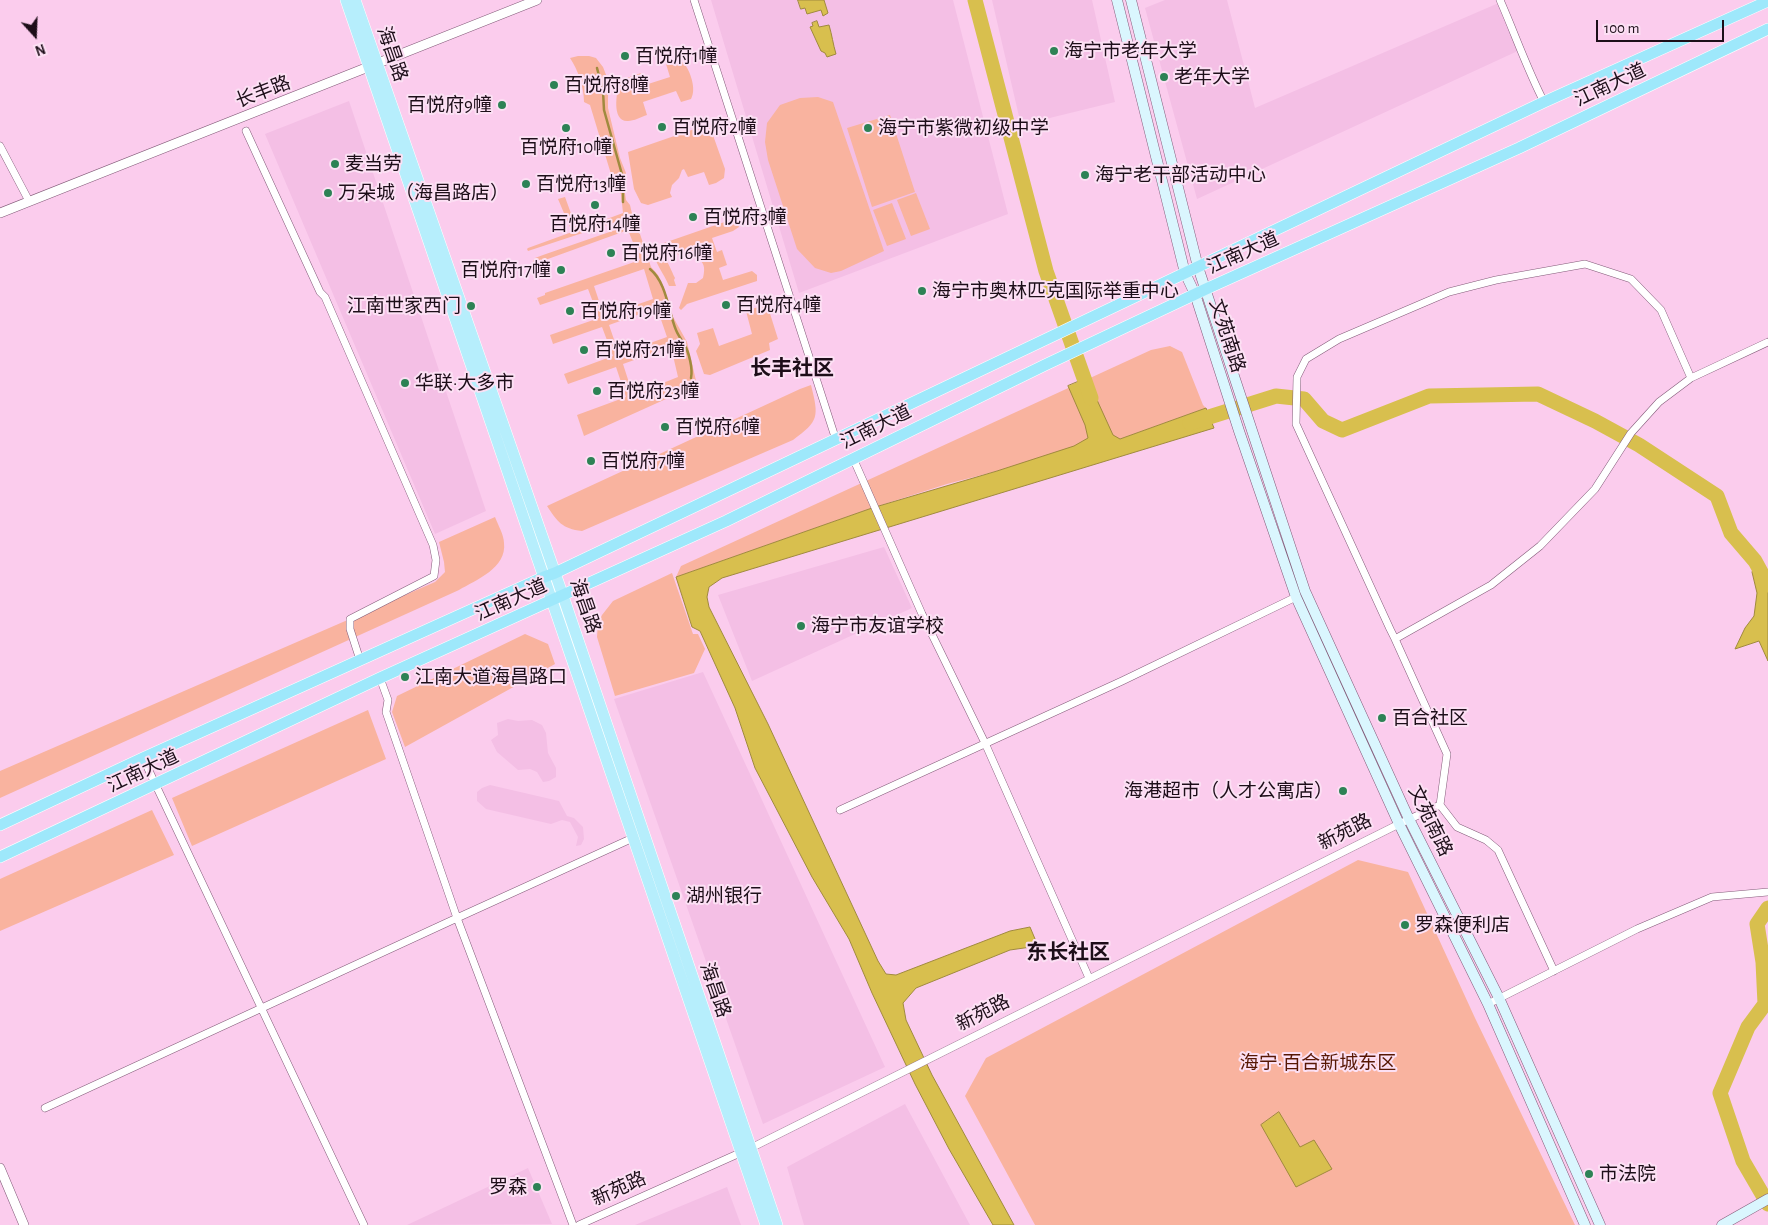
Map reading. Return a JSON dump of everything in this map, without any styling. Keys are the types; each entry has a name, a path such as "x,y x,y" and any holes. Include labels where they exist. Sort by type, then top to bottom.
{"highway":[{"name":"江南大道","path":"0,825 143,758 549,575 1544,102 1768,2"},
{"name":"江南大道","path":"0,857 380,678 726,521 1045,365 1200,292 1519,148 1768,29"}],"main road":[{"name":"海昌路","path":"346,0 373,66 558,598 746,1150 777,1225"},
{"name":"海昌路","path":"355,0 373,66"},
{"name":"文苑南路","path":"1131,0 1198,267 1200,292 1226,392 1296,597 1399,824 1488,1004 1585,1225"},
{"name":"文苑南路","path":"1121,1 1185,273 1200,292 1238,388 1305,592 1409,819 1499,998 1600,1225"},
{"name":"海昌路","path":"746,1150 766,1225"},
{"path":"1722,1225 1768,1199"}],"street":[{"name":"长丰路","path":"0,213 537,0"},
{"path":"694,0 836,440"},
{"path":"1500,0 1522,49 1530,74 1544,102"},
{"path":"246,131 320,292 325,297 433,545 436,560 434,576 350,619 350,629 360,660"},
{"path":"0,146 29,201"},
{"path":"1554,971 1498,850 1486,840 1456,827 1440,805 1447,754 1296,424 1297,379 1306,358 1339,339 1448,292 1496,280 1585,264 1632,279 1661,310 1691,378"},
{"path":"1395,640 1491,585 1540,546 1595,489 1631,433 1658,402 1691,378 1768,342"},
{"path":"853,458 922,614 985,743 1090,978"},
{"path":"840,810 1122,681 1296,597"},
{"path":"380,678 388,700 386,712 457,918 573,1225"},
{"path":"143,758 364,1225"},
{"name":"新苑路","path":"579,1225 746,1150 1440,805"},
{"path":"45,1108 638,836"},
{"path":"1488,1004 1637,928 1712,897 1768,892"},
{"path":"0,1168 24,1225"}],"shaded area":[{"name":"海宁市紫微初级中学","path":"711,0 953,0 1008,214 799,293"},
{"path":"798,0 824,0 828,13 823,16 821,10 807,14 805,8 801,9"},
{"name":"海宁市老年大学","path":"992,0 1092,0 1115,102 1021,125"},
{"path":"1165,0 1227,0 1255,108 1501,2 1522,49 1197,199 1145,8"},
{"path":"817,21 819,27 829,25 836,54 827,57 821,51 810,27 813,26 812,23"},
{"path":"349,101 486,511 435,534 265,134"},
{"path":"1087,378 1113,435 1120,439 1206,408 1214,428 722,578 709,587 707,597 709,607 768,724 878,961 886,974 896,975 1010,931 1030,927 1038,946 1010,950 916,988 903,1003 906,1020 932,1075 1014,1225 993,1225 949,1149 915,1084 849,939 812,877 755,768 735,708 700,631 692,627 676,577 872,508 1074,446 1088,438 1085,425 1068,386"},
{"name":"海宁市友谊学校","path":"884,547 912,608 752,681 718,595"},
{"path":"1765,569 1768,571 1768,661 1759,641 1735,649 1745,628 1754,616 1757,593 1752,572"},
{"path":"703,672 885,1067 763,1124 614,699"},
{"path":"508,719 518,721 532,720 542,725 546,733 548,753 556,768 556,777 543,782 537,772 530,769 518,770 497,752 491,740 498,735 497,723"},
{"path":"490,785 559,801 567,816 574,818 583,827 584,839 581,845 576,846 578,837 570,822 562,820 551,824 486,809 477,801 477,792"},
{"path":"905,1104 970,1225 804,1225 787,1167"},
{"path":"1279,1112 1300,1147 1314,1140 1332,1169 1296,1187 1261,1125"},
{"path":"528,1168 552,1224 407,1225"},
{"path":"727,1187 741,1225 635,1225"}],"green space":[{"path":"578,56 596,58 603,67 608,80 608,108 620,158 626,173 624,187 626,200 630,205 634,222 627,223 622,220 528,251 528,248 572,232 558,199 565,197 577,230 623,213 621,194 614,184 590,105 584,102 580,79 570,58"},
{"path":"675,61 683,62 688,70 693,85 691,99 681,102 676,91 643,102 647,115 628,121 619,117 616,106 619,83 624,79 641,73 645,85 670,77 666,64"},
{"path":"818,97 833,102 884,251 841,271 831,273 815,268 797,249 768,160 765,142 767,123 780,105 800,98"},
{"path":"890,115 915,192 872,207 847,128"},
{"path":"709,124 725,169 724,178 709,185 704,172 688,177 684,169 672,185 670,193 672,197 648,205 641,203 634,189 628,152"},
{"path":"916,193 930,229 911,236 897,200"},
{"path":"892,203 906,239 887,246 873,210"},
{"path":"736,218 739,227 712,238 717,252 722,250 727,265 719,268 723,280 752,271 757,275 757,281 687,304 681,310 679,308 688,283 696,283 703,278 704,265 698,259 677,254 670,257 661,244"},
{"path":"624,227 640,234 651,267 662,283 672,315 687,342 697,385 584,436 577,415 626,397 616,367 568,384 564,374 613,356 602,327 553,344 550,335 599,318 588,289 540,305 537,298 545,295 545,293 640,260 628,230 534,264 533,261 535,258","holes":["644,269 653,299 604,316 594,286","657,308 667,337 619,354 609,325","671,347 678,377 633,395 623,364"]},
{"path":"654,249 661,253 667,261 675,278 676,286 669,286 657,263"},
{"path":"767,304 778,339 769,343 770,350 710,375 704,374 696,351 700,344 697,333 713,328 719,346 752,334 746,311"},
{"path":"1170,346 1182,352 1203,405 1206,408 1120,439 947,484 872,508 676,577 681,566 1151,350"},
{"path":"811,385 816,411 815,417 808,428 793,440 582,531 565,526 547,506 800,389"},
{"path":"495,517 503,537 504,552 496,566 474,582 0,798 0,771 435,582 445,572 439,542"},
{"path":"672,573 693,634 698,634 705,649 694,673 615,696 597,637 598,624 602,615 613,601"},
{"path":"525,634 548,644 555,664 405,747 392,712 397,696"},
{"path":"368,710 386,759 192,846 172,798"},
{"path":"152,810 174,855 0,931 0,879"},
{"name":"海宁·百合新城东区","path":"1358,860 1408,872 1475,1018 1575,1225 1035,1225 965,1096 986,1058"}],"waterway":[{"path":"975,0 1046,271 1091,398"},
{"path":"597,68 603,91 604,110 623,178 623,202"},
{"path":"650,269 664,289 676,330 686,347 691,365 691,378"},
{"path":"1190,423 1276,396 1304,399 1323,421 1342,430 1429,396 1538,394 1595,421 1639,445 1717,496 1731,533 1755,561 1768,585"},
{"path":"1768,908 1757,924 1763,962 1765,1004 1748,1027 1720,1093 1743,1161 1768,1204"}],"place":[{"name":"海宁市老年大学","path":"1054,51"},
{"name":"百悦府1幢","path":"625,56"},
{"name":"老年大学","path":"1164,77"},
{"name":"百悦府8幢","path":"554,85"},
{"name":"百悦府9幢","path":"502,105"},
{"name":"百悦府2幢","path":"662,127"},
{"name":"百悦府10幢","path":"566,128"},
{"name":"海宁市紫微初级中学","path":"868,128"},
{"name":"麦当劳","path":"335,164"},
{"name":"海宁老干部活动中心","path":"1085,175"},
{"name":"百悦府13幢","path":"526,184"},
{"name":"万朵城（海昌路店）","path":"328,193"},
{"name":"百悦府14幢","path":"595,205"},
{"name":"百悦府3幢","path":"693,217"},
{"name":"百悦府16幢","path":"611,253"},
{"name":"百悦府17幢","path":"561,270"},
{"name":"海宁市奥林匹克国际举重中心","path":"922,291"},
{"name":"百悦府4幢","path":"726,305"},
{"name":"江南世家西门","path":"471,306"},
{"name":"百悦府19幢","path":"570,311"},
{"name":"百悦府21幢","path":"584,350"},
{"name":"华联·大多市","path":"405,383"},
{"name":"百悦府23幢","path":"597,391"},
{"name":"百悦府6幢","path":"665,427"},
{"name":"百悦府7幢","path":"591,461"},
{"name":"海宁市友谊学校","path":"801,626"},
{"name":"江南大道海昌路口","path":"405,677"},
{"name":"百合社区","path":"1382,718"},
{"name":"海港超市（人才公寓店）","path":"1343,791"},
{"name":"湖州银行","path":"676,896"},
{"name":"罗森便利店","path":"1405,925"},
{"name":"市法院","path":"1589,1174"},
{"name":"罗森","path":"537,1187"}],"district":[{"name":"长丰社区","path":"792,369"},
{"name":"东长社区","path":"1068,953"}]}
